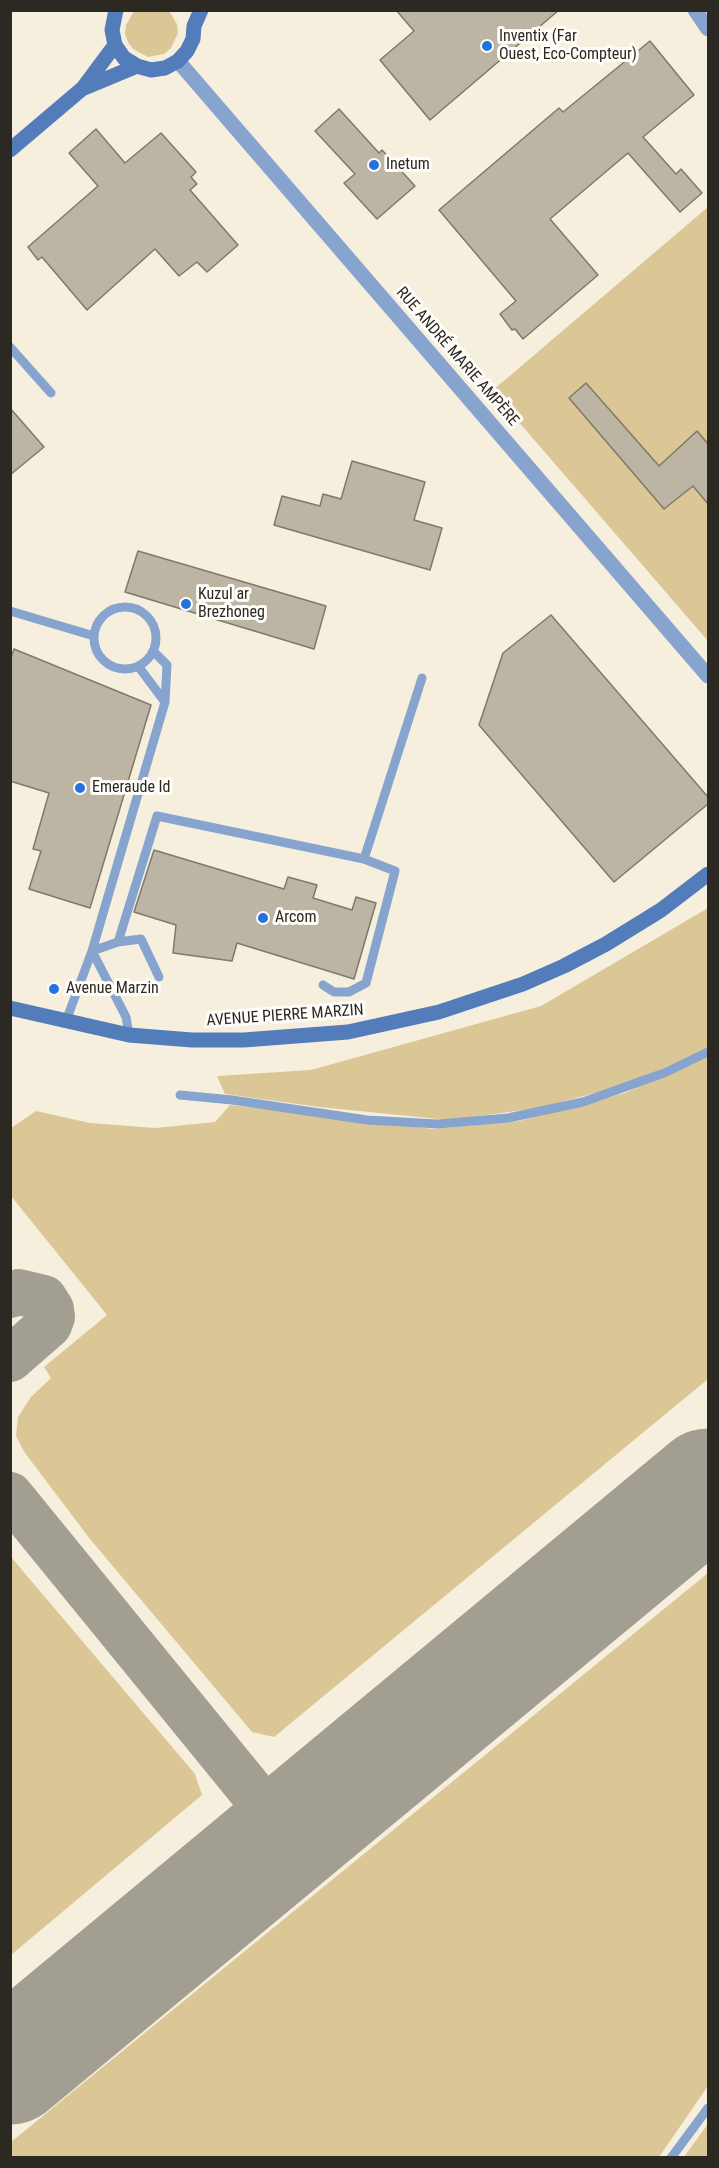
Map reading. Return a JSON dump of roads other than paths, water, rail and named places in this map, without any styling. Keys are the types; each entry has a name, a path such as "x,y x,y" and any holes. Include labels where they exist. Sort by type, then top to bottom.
{"main road":[{"path":"116,10 112,30 115,45 124,58 137,66 151,70 165,68 178,61 187,51 193,39 194,26 190,10"},
{"path":"194,26 201,10"},
{"path":"10,150 82,88 115,45"},
{"path":"82,88 137,66"},
{"name":"AVENUE PIERRE MARZIN","path":"10,1008 129,1035 192,1040 244,1040 348,1032 439,1012 523,984 606,944 661,910 708,874"}],"street":[{"path":"695,10 708,29"},
{"name":"RUE ANDRÉ MARIE AMPÈRE","path":"178,61 708,676"}],"lane":[{"path":"10,347 51,393"},
{"path":"118,607 128,607 146,614 156,631 153,651 147,660 128,669 108,664 100,656 95,646 96,625 109,611 118,607"},
{"path":"10,611 94,636"},
{"path":"66,1021 92,951 165,702 167,665 153,651"},
{"path":"138,666 165,702"},
{"path":"364,859 422,678"},
{"path":"118,942 157,816 364,859 395,871 366,983 349,992 333,992 323,985"},
{"path":"92,951 118,942 141,939 159,977"},
{"path":"92,951 126,1017 129,1035"},
{"path":"180,1095 242,1101 367,1120 450,1123 508,1118 583,1102 664,1073 708,1052"},
{"path":"671,2157 708,2108"}],"place":[{"name":"Inventix (Far Ouest, Eco-Compteur)","path":"487,46"},
{"name":"Inetum","path":"374,165"},
{"name":"Kuzul ar Brezhoneg","path":"186,604"},
{"name":"Emeraude Id","path":"80,788"},
{"name":"Arcom","path":"263,918"},
{"name":"Avenue Marzin","path":"54,989"}]}
